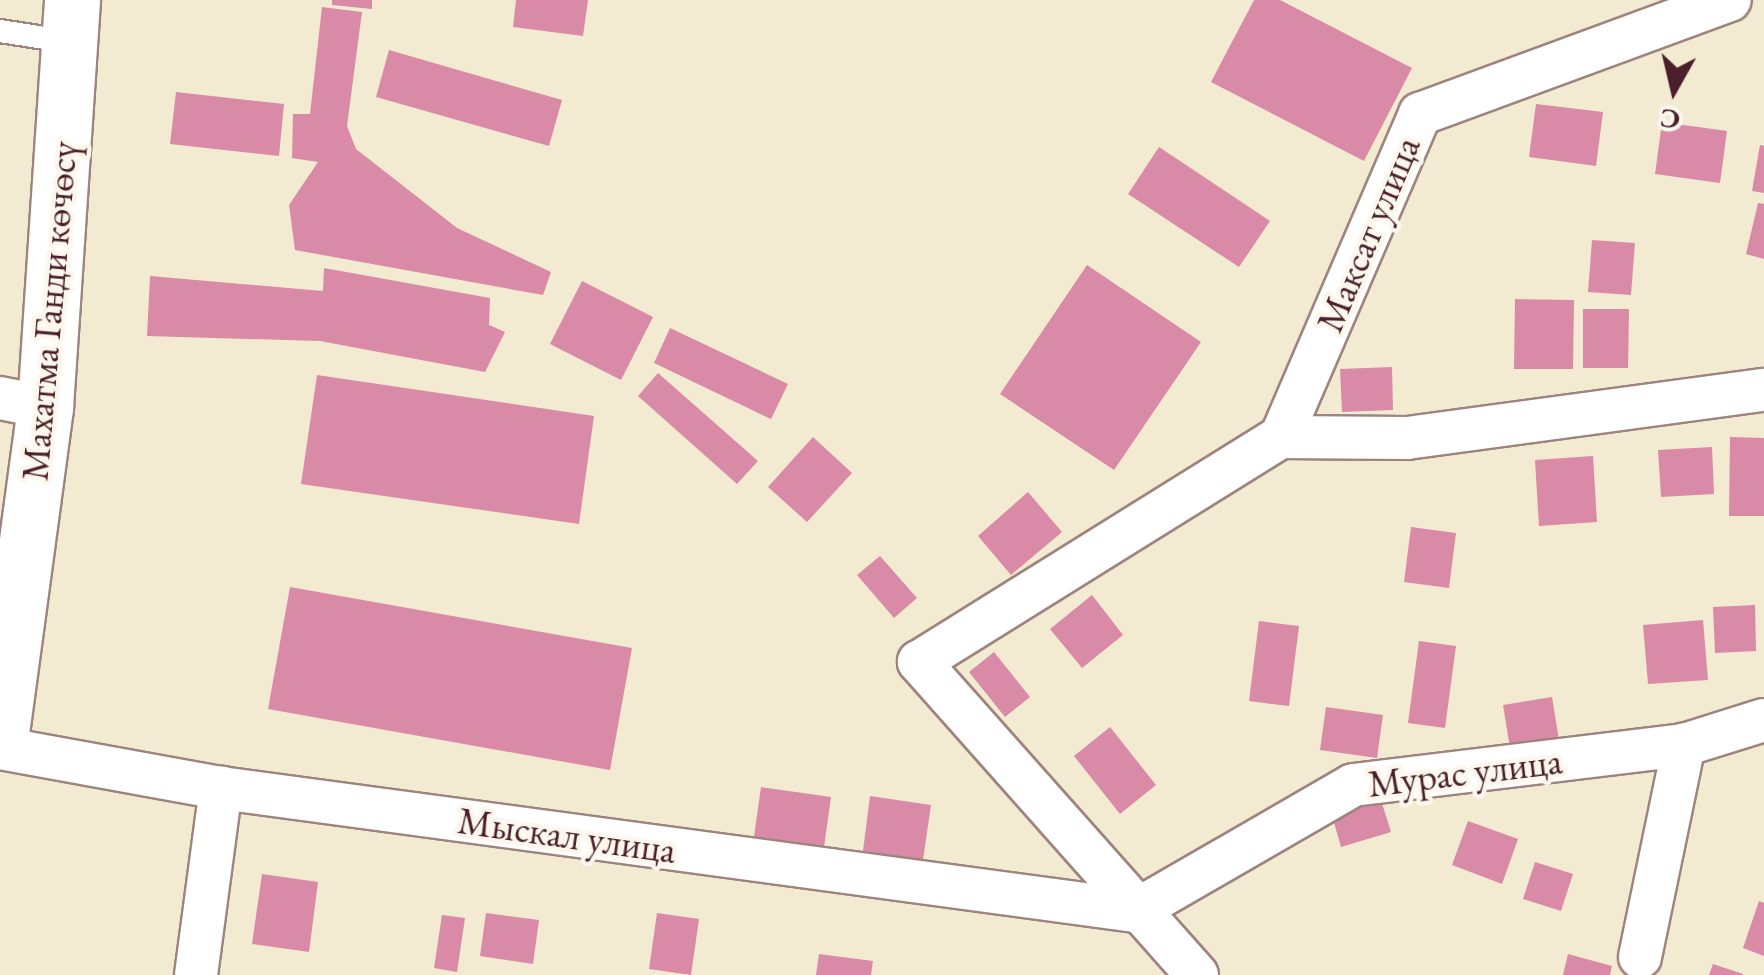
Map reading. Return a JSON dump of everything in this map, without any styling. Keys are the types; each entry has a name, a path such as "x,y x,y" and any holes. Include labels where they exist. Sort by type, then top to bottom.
{"main road":[{"name":"Махатма Ганди көчөсү","path":"0,740 23,402 71,21"}],"street":[{"name":"Максат улица","path":"1281,437 1420,114 1730,0"},
{"path":"1197,975 1135,910 919,662 1281,437 1407,438 1764,390"},
{"name":"Мурас улица","path":"1135,910 1353,785 1684,745 1764,720"},
{"path":"1640,957 1684,745"},
{"name":"Мыскал улица","path":"0,748 221,788 1135,910"},
{"path":"196,975 221,788"}],"lane":[{"path":"0,31 71,21"}],"building":[{"path":"332,0 372,0 372,9 332,5"},
{"path":"516,0 588,0 583,36 513,27"},
{"path":"1254,0 1280,0 1412,68 1364,161 1211,82"},
{"path":"322,7 362,12 347,126 356,149 457,228 551,272 543,295 295,250 289,205 318,162 292,158 293,114 310,114"},
{"path":"389,50 562,100 549,146 376,97"},
{"path":"176,92 284,104 279,156 170,144"},
{"path":"1536,104 1603,112 1596,166 1529,157"},
{"path":"1662,122 1727,131 1720,183 1655,174"},
{"path":"1760,145 1764,146 1764,193 1752,191"},
{"path":"1159,147 1270,221 1239,267 1128,194"},
{"path":"1758,203 1764,204 1764,259 1746,254"},
{"path":"1592,240 1635,243 1631,295 1588,292"},
{"path":"1087,265 1201,342 1114,470 1000,394"},
{"path":"324,268 490,298 489,325 505,332 485,372 320,341 147,336 150,276 323,291"},
{"path":"582,281 653,317 621,380 550,344"},
{"path":"1515,299 1574,300 1573,369 1514,369"},
{"path":"1583,309 1629,309 1628,368 1583,368"},
{"path":"670,328 788,384 771,419 654,363"},
{"path":"1392,367 1393,410 1342,412 1340,369"},
{"path":"658,373 758,461 737,484 638,396"},
{"path":"317,375 594,416 579,524 301,484"},
{"path":"813,437 852,473 807,522 768,487"},
{"path":"1730,437 1764,438 1764,516 1729,516"},
{"path":"1712,447 1714,494 1661,497 1658,450"},
{"path":"1593,456 1597,522 1539,526 1535,460"},
{"path":"1028,492 1062,532 1011,575 978,536"},
{"path":"1411,527 1456,533 1449,588 1404,582"},
{"path":"880,556 917,598 894,618 857,575"},
{"path":"290,587 632,648 610,770 268,709"},
{"path":"1092,595 1123,635 1082,668 1050,629"},
{"path":"1755,605 1756,651 1715,653 1713,607"},
{"path":"1703,620 1708,680 1648,684 1643,625"},
{"path":"1259,621 1299,626 1289,706 1249,701"},
{"path":"1419,641 1456,646 1445,728 1408,723"},
{"path":"994,652 1030,697 1005,717 969,672"},
{"path":"1552,697 1559,740 1510,748 1503,705"},
{"path":"1326,707 1383,715 1377,758 1320,750"},
{"path":"1110,727 1156,785 1120,814 1074,756"},
{"path":"761,787 831,797 823,854 753,844"},
{"path":"870,796 931,805 923,860 863,851"},
{"path":"1380,797 1391,832 1341,847 1331,812"},
{"path":"1468,821 1518,839 1502,884 1452,865"},
{"path":"1535,862 1573,874 1561,911 1523,899"},
{"path":"262,874 318,882 309,952 252,944"},
{"path":"1759,901 1764,903 1764,956 1743,948"},
{"path":"486,913 539,920 533,964 480,956"},
{"path":"657,913 699,919 691,975 649,969"},
{"path":"442,915 465,918 457,972 434,968"},
{"path":"819,954 873,961 871,975 816,975"},
{"path":"1568,954 1612,966 1610,975 1563,975"},
{"path":"1713,964 1743,974 1743,975 1709,975"}]}
